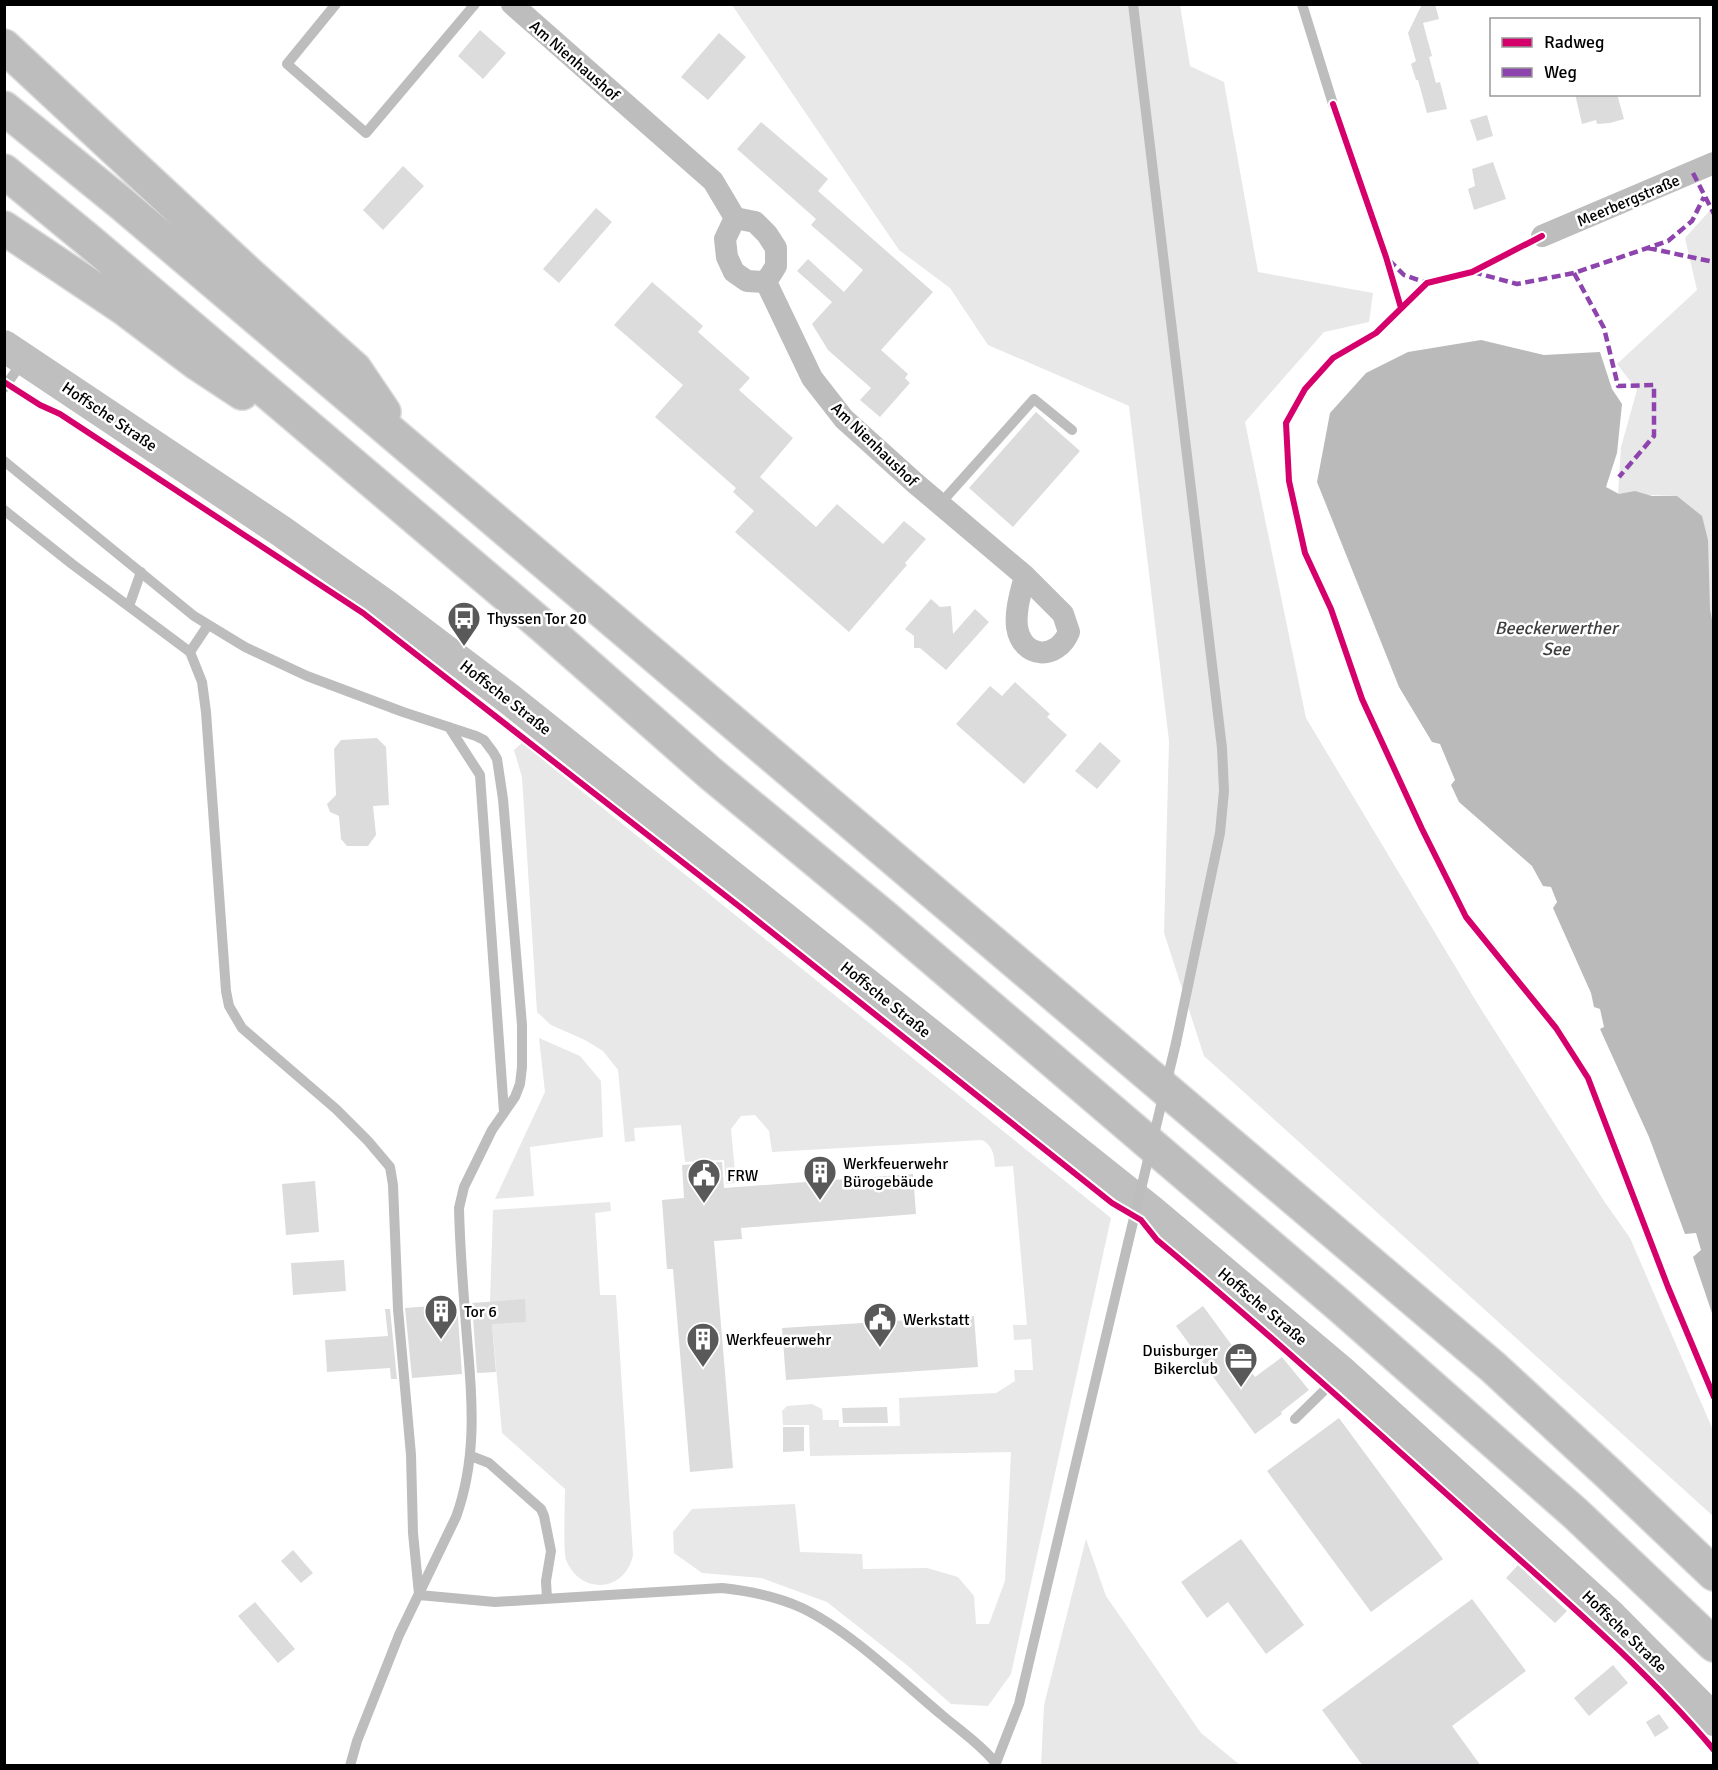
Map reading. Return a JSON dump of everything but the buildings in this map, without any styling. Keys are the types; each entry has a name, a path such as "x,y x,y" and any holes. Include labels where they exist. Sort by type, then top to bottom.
{"highway":[{"path":"4,46 248,273 355,369 405,444"},
{"path":"4,108 122,204 1493,1368 1610,1475 1713,1574"},
{"path":"4,171 544,627 710,773 882,915 1349,1314 1576,1514 1713,1645"},
{"path":"4,228 125,309 198,364 277,416 328,444"}],"street":[{"name":"Am Nienhaushof","path":"512,4 713,181 735,218"},
{"name":"Meerbergstraße","path":"1542,236 1713,163"},
{"path":"735,218 754,222 767,234 776,248 776,266 765,282 747,281 734,272 727,257 725,239 735,218"},
{"name":"Am Nienhaushof","path":"765,282 812,378 844,419 1025,576"},
{"name":"Hoffsche Straße","path":"15,352 281,531 385,605 508,698 1150,1210 1342,1373 1609,1614 1713,1720"}],"lane":[{"path":"336,4 286,64 366,133 476,4"},
{"path":"419,1594 495,1602 722,1588 750,1591 779,1599 826,1622 853,1642 968,1736 996,1764 1019,1704 1176,1043 1220,833 1224,791 1222,748 1133,4"},
{"path":"1302,4 1333,104"},
{"path":"4,388 15,352"},
{"path":"940,504 1035,399 1072,430"},
{"path":"4,461 194,616 245,647 298,673 476,736 484,740 494,752 503,800 522,1024 520,1084 515,1097 492,1130 464,1187 459,1208 473,1408 471,1456 463,1500 399,1635 357,1741 350,1766"},
{"path":"4,510 190,652 202,682 206,712 226,991 229,1006 251,1038 336,1109 390,1167 393,1185 398,1309 411,1455 413,1533 419,1594"},
{"path":"129,606 141,572"},
{"path":"190,652 208,625"},
{"path":"449,727 480,775 504,1112"},
{"path":"1295,1419 1342,1373"},
{"path":"471,1456 489,1463 541,1509 551,1551 546,1581 547,1599"}],"shaded area":[{"path":"732,5 1180,5 1190,66 1224,82 1258,272 1373,293 1369,322 1324,332 1245,422 1306,718 1479,1006 1630,1238 1713,1430 1713,1516 1204,1056 1164,933 1169,741 1129,406 988,345 950,288 899,250"},
{"path":"1713,207 1713,631 1710,609 1677,496 1618,494 1621,447 1637,390 1617,364 1697,290 1685,238"},
{"path":"522,743 1111,1218 1011,1674 988,1706 951,1704 908,1666 827,1602 761,1578 702,1573 674,1553 673,1532 692,1509 795,1504 800,1552 862,1554 863,1569 927,1568 958,1577 974,1596 976,1624 989,1624 1005,1581 1011,1452 810,1456 809,1425 783,1425 782,1411 787,1406 812,1404 822,1409 823,1420 839,1420 839,1427 900,1426 899,1398 996,1393 1015,1381 1014,1370 1033,1370 1031,1339 1014,1340 1013,1325 1027,1325 1013,1166 995,1167 992,1151 989,1145 982,1140 772,1152 769,1131 755,1115 741,1116 731,1129 736,1183 726,1184 724,1160 685,1162 681,1125 634,1128 635,1141 625,1142 618,1070 603,1051 551,1025 537,1012 522,777 514,750"},
{"path":"539,1038 580,1056 601,1081 603,1137 530,1147 534,1196 495,1199 545,1092"},
{"path":"610,1202 611,1211 595,1213 600,1295 616,1295 633,1555 628,1568 621,1577 612,1583 602,1585 591,1584 581,1579 566,1560 565,1489 502,1433 490,1302 493,1210"},
{"path":"1086,1539 1106,1596 1201,1733 1240,1765 1041,1765 1044,1705"}],"water":[{"name":"Beeckerwerther See","path":"1481,340 1544,355 1600,352 1612,389 1622,404 1617,453 1606,487 1619,494 1635,491 1652,496 1677,496 1702,516 1708,540 1710,609 1714,631 1713,1316 1693,1257 1701,1250 1696,1233 1685,1234 1649,1137 1600,1029 1604,1027 1600,1009 1594,1007 1591,993 1553,908 1557,902 1551,887 1543,886 1532,866 1459,802 1451,785 1455,780 1440,744 1432,742 1399,687 1317,482 1330,413 1366,373 1408,352"}],"marked path":[{"path":"1693,173 1714,214"},
{"path":"1473,272 1517,284 1574,273 1668,241 1692,221 1704,197"},
{"path":"1648,248 1714,262"},
{"path":"1389,260 1404,275 1427,283"},
{"path":"1574,273 1604,328 1618,386 1654,385 1654,436 1619,477"}],"cycle path":[{"path":"1333,104 1386,257 1401,308"},
{"path":"1542,236 1472,272 1427,283 1376,333 1333,358 1305,389 1286,423 1289,481 1305,553 1331,609 1362,699 1422,829 1466,917 1556,1028 1588,1078 1668,1287 1714,1397"},
{"path":"4,382 40,405 60,414 363,613 740,907 1112,1203 1141,1220 1157,1240 1320,1381 1601,1633 1631,1661 1714,1750"}],"place":[{"name":"Thyssen Tor 20","path":"464,647"},
{"name":"Werkfeuerwehr Bürogebäude","path":"820,1201"},
{"name":"FRW","path":"704,1204"},
{"name":"Tor 6","path":"441,1340"},
{"name":"Werkstatt","path":"880,1348"},
{"name":"Werkfeuerwehr","path":"703,1368"},
{"name":"Duisburger Bikerclub","path":"1241,1388"}]}
